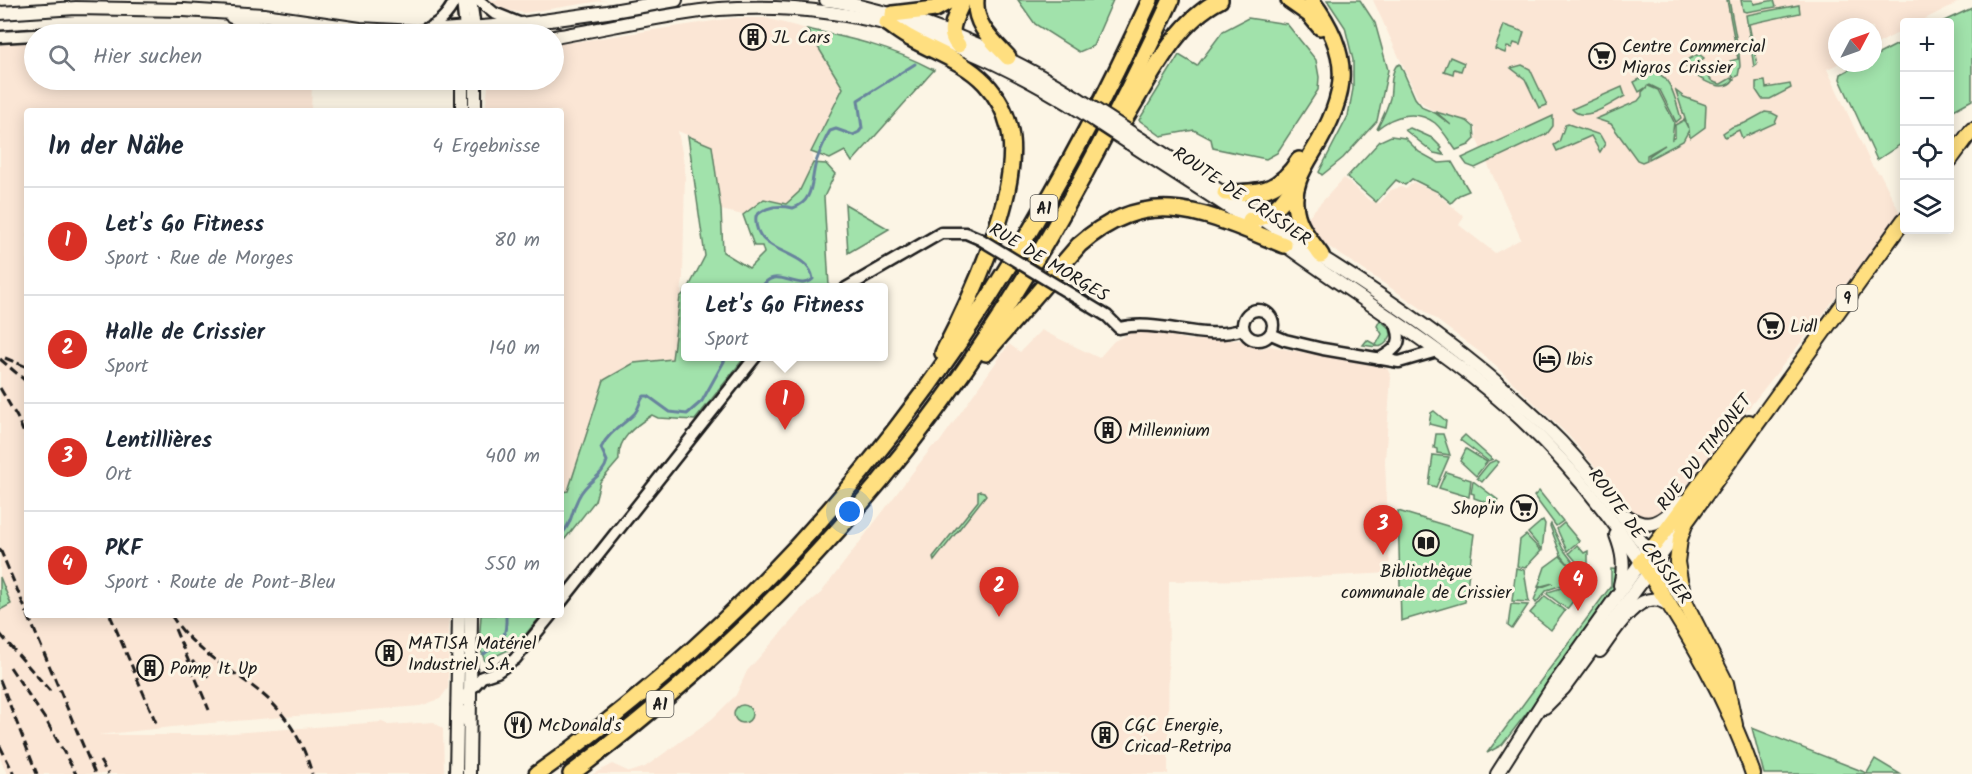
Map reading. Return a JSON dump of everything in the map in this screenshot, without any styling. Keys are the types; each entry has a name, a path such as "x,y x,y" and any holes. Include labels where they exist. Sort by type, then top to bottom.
{"highway":[{"path":"890,19 934,9 951,0"},
{"path":"955,39 963,0"},
{"path":"976,0 975,8 980,24 1008,57"},
{"path":"1137,27 1144,0"},
{"name":"A1","path":"537,774 593,733 668,671 757,589 841,499 917,403 981,312 1031,229 1086,130 1150,0"},
{"name":"A1","path":"571,774 681,686 771,602 855,512 929,419 993,328 1063,213 1117,112 1171,0"},
{"path":"1063,213 1180,32 1198,14 1220,0"},
{"path":"1225,193 1261,191 1285,179 1292,172 1314,136 1331,99 1335,70 1329,42 1322,29 1309,14 1289,0"},
{"path":"1255,219 1279,205 1326,130 1338,101 1341,86 1341,62 1336,39 1311,0"},
{"path":"890,19 911,39 951,58 982,81 992,91 1004,112 1011,140 1010,171 990,248 963,313 917,403"},
{"path":"1299,175 1295,209 1302,228 1321,255"},
{"path":"929,419 1072,252 1088,237 1113,220 1148,209 1184,210 1222,220 1284,245"}],"main road":[{"path":"521,24 677,0 677,15"},
{"name":"ROUTE DE CRISSIER","path":"826,0 1008,57 1255,219 1321,255 1433,331 1480,368 1560,442 1679,606 1726,683 1735,725 1753,774"},
{"path":"0,13 76,8 142,8 264,15 326,24"},
{"name":"ROUTE DE CRISSIER","path":"564,35 677,15 728,9 780,8 890,19"},
{"path":"219,13 250,24"},
{"name":"ROUTE DE CRISSIER","path":"955,39 1074,101"},
{"path":"460,90 462,108"},
{"path":"475,108 476,90"},
{"path":"476,98 479,90"},
{"path":"1954,155 1972,130"},
{"name":"ROUTE DE CRISSIER","path":"1131,138 1225,193 1284,245 1394,320 1474,379 1526,424 1579,481 1615,515"},
{"name":"RUE DU TIMONET","path":"1686,522 1900,227"},
{"name":"RUE DU TIMONET","path":"1648,562 1693,492 1736,436 1790,377"},
{"path":"1615,515 1635,522 1658,522 1693,492"},
{"path":"1615,515 1624,558 1618,593"},
{"path":"1497,774 1552,686 1618,593 1686,522"},
{"name":"9","path":"1679,606 1677,562 1680,540 1686,522"},
{"path":"1564,688 1648,562"},
{"path":"1532,721 1564,688 1587,669 1632,609 1648,599 1679,606"},
{"path":"456,774 459,618"},
{"path":"469,774 470,692 477,675 471,618"}],"street":[{"path":"436,24 447,15 455,0"},
{"path":"462,0 468,24"},
{"path":"470,24 471,0"},
{"path":"478,0 494,13 521,24"},
{"path":"0,38 24,36"},
{"name":"RUE DE MORGES","path":"855,283 941,233 966,233 980,239 1107,316 1119,328 1138,325 1221,333 1243,329"},
{"path":"1254,310 1263,310 1273,319 1272,334 1265,339 1256,341 1248,337 1243,329 1246,316 1254,310"},
{"path":"1379,359 1395,350 1398,345 1400,336 1394,320"},
{"path":"1272,334 1285,340 1399,362 1437,351"},
{"path":"564,598 753,361"},
{"path":"459,657 477,675 497,672 515,659 548,618"},
{"path":"470,692 457,705 470,726"}],"shaded area":[{"path":"489,0 607,0 524,13 505,10"},
{"path":"1373,0 1963,0 1927,18 1900,18 1900,32 1882,41 1882,18 1828,18 1828,72 1872,166 1881,175 1899,215 1673,503 1654,518 1645,518 1636,514 1568,435 1485,356 1415,304 1320,241 1306,227 1304,221 1344,178 1370,201 1380,203 1391,190 1401,187 1406,189 1413,182 1434,191 1464,216 1459,225 1495,253 1521,239 1476,138 1477,131 1473,123 1430,109 1418,99"},
{"path":"733,18 765,18 807,29 843,88 811,152 813,163 799,192 786,204 764,199 743,215 721,210 712,146 678,131 685,169 683,278 672,359 634,363 604,380 568,492 564,492 564,108 485,108 488,90 564,90 564,43"},
{"path":"24,43 24,90 312,90 311,108 24,108 24,618 449,618 448,688 440,699 420,706 210,723 98,735 205,735 382,722 389,725 434,722 443,729 444,774 7,774 0,758 0,45"},
{"path":"1041,330 1099,358 1114,341 1133,332 1158,333 1189,340 1243,340 1250,346 1260,349 1270,346 1387,368 1391,377 1385,461 1390,573 1258,580 1169,581 1168,774 593,774 612,764 630,772 645,767 712,719 736,695 747,671 803,608 821,593 932,447 939,443 1009,344 1020,352"}],"green space":[{"path":"1018,0 1113,0 1093,46 1079,52 1035,24"},
{"path":"1327,0 1360,0 1375,23 1388,70 1377,121 1343,158 1322,175 1319,172 1348,116 1353,89 1353,60 1345,27"},
{"path":"1727,0 1729,0 1739,53 1740,66 1738,76 1735,77 1732,76 1730,61 1738,59"},
{"path":"1741,0 1753,0 1754,4 1774,0 1776,7 1746,12 1743,11"},
{"path":"1799,5 1800,13 1749,24 1757,65 1754,67 1746,15"},
{"path":"1972,8 1972,100 1954,110 1954,18 1951,18"},
{"path":"1248,18 1287,24 1316,60 1319,77 1318,90 1277,153 1266,159 1213,148 1211,139 1194,130 1161,136 1139,120 1179,55 1197,66 1223,31"},
{"path":"1504,25 1524,32 1520,45 1514,43 1512,48 1507,47 1505,53 1495,49"},
{"path":"807,29 856,40 887,50 934,70 852,162 845,151 830,159 811,152 843,88"},
{"path":"1900,43 1900,145 1877,160 1840,79 1841,74 1845,72 1882,72 1882,52"},
{"path":"1699,54 1704,58 1698,63 1700,74 1706,69 1710,80 1721,84 1731,78 1734,79 1723,86 1709,83 1695,75 1685,65 1685,61"},
{"path":"1450,57 1464,63 1461,71 1454,69 1453,74 1444,71"},
{"path":"1400,64 1415,98 1423,108 1435,113 1451,125 1436,112 1467,121 1474,127 1475,139 1469,145 1456,150 1435,123 1420,116 1398,117 1377,129 1389,102 1394,70"},
{"path":"1522,65 1530,69 1547,105 1539,108 1525,79 1511,68"},
{"path":"1653,72 1665,78 1669,84 1681,118 1676,122 1660,90 1648,86 1658,90 1674,122 1672,139 1675,137 1675,125 1684,120 1688,128 1676,91 1684,97 1706,105 1705,127 1690,138 1689,130 1683,141 1649,159 1649,156 1665,145 1647,155 1647,160 1642,162 1637,160 1611,124 1596,119 1638,101 1647,87 1639,92 1634,82"},
{"path":"1765,81 1766,88 1790,84 1791,88 1770,99 1762,99 1756,90 1756,82"},
{"path":"1622,87 1625,96 1598,111 1584,114 1572,109"},
{"path":"1765,112 1778,116 1775,123 1742,138 1739,130 1725,137 1723,133 1732,127"},
{"path":"1553,116 1553,126 1547,134 1475,168 1467,165 1462,158"},
{"path":"1565,125 1600,135 1605,144 1600,152 1591,136 1557,151 1554,145 1559,142"},
{"path":"1410,128 1432,138 1442,148 1440,150 1444,155 1434,153 1405,130"},
{"path":"688,136 712,146 721,210 723,252 749,268 764,253 762,246 754,246 743,215 764,199 786,204 799,192 813,163 826,164 835,174 824,197 829,283 691,283 705,256"},
{"path":"1391,136 1405,138 1419,152 1439,163 1452,162 1469,191 1459,195 1451,203 1438,192 1412,179 1405,185 1396,180 1376,202 1347,177 1380,141"},
{"path":"845,204 889,229 848,253"},
{"path":"680,297 681,361 742,361 695,420 658,418 652,415 628,434 621,446 619,460 600,482 595,501 564,540 564,492 568,491 604,380 634,363 672,359"},
{"path":"1380,320 1390,329 1391,335 1386,343 1380,346 1363,345 1367,340 1376,345 1382,334 1377,326"},
{"path":"1434,411 1446,421 1445,428 1429,424 1431,413"},
{"path":"1436,434 1443,434 1450,455 1437,453 1437,449 1434,448"},
{"path":"1465,435 1493,459 1488,461 1460,440"},
{"path":"1466,449 1487,462 1476,476 1460,461"},
{"path":"1433,455 1449,457 1436,487 1429,485"},
{"path":"1496,460 1499,462 1482,482 1477,478 1489,463"},
{"path":"1446,472 1471,480 1469,497 1439,488"},
{"path":"1473,481 1498,500 1494,505 1474,498 1474,494 1471,493"},
{"path":"980,491 986,495 934,561 933,557 978,501"},
{"path":"1539,491 1563,521 1556,526 1534,496"},
{"path":"1398,511 1474,534 1465,602 1401,621"},
{"path":"1543,520 1545,524 1542,550 1528,533"},
{"path":"1564,523 1579,541 1567,551 1557,529"},
{"path":"1551,524 1563,549 1576,566 1575,581 1547,590 1536,603 1534,600 1539,588 1553,583 1538,587 1545,567 1560,556 1569,565 1561,555"},
{"path":"1526,535 1541,551 1525,568 1517,566 1520,540"},
{"path":"1577,545 1584,553 1588,551 1588,564 1579,565 1569,553"},
{"path":"1579,567 1588,567 1589,580 1584,586 1578,580"},
{"path":"1516,568 1524,570 1529,602 1512,601"},
{"path":"1611,569 1621,570 1608,602 1502,745 1487,753 1611,586"},
{"path":"0,577 11,604 0,610"},
{"path":"1577,583 1580,586 1575,594 1577,596 1567,609 1547,594 1548,592"},
{"path":"1545,596 1565,611 1551,630 1530,613"},
{"path":"1511,604 1528,605 1512,629 1508,626"},
{"path":"481,618 539,618 515,647 485,661 479,646"},
{"path":"743,705 749,708 752,714 749,720 743,723 737,720 734,714 737,708"},
{"path":"1752,728 1867,773 1875,759 1900,774 1764,774"}],"waterway":[{"path":"801,283 813,279 809,269 802,262 763,238 757,229 756,216 768,208 793,208 800,205 808,197 817,159 830,131 836,129 853,135 859,132 862,128 858,100 915,64"},
{"path":"765,283 776,278 801,283"},
{"path":"564,530 569,524 580,495 605,466 607,461 601,448 604,442 635,413 644,396 648,396 670,412 687,414 702,401 724,361"},
{"path":"484,654 502,638 506,629 506,618"}],"railway":[{"path":"5,358 24,366"},
{"path":"0,359 24,379"},
{"path":"0,388 24,433"},
{"path":"0,549 24,606"},
{"path":"29,618 95,774"},
{"path":"111,618 157,725"},
{"path":"173,618 201,649 270,701 293,729 309,762 312,774"},
{"path":"175,629 209,710"},
{"path":"0,634 50,691"},
{"path":"192,661 211,679"},
{"path":"10,667 47,722 76,774"},
{"path":"0,680 37,774"},
{"path":"0,746 14,774"},
{"path":"100,761 108,774"}],"place":[{"name":"JL Cars","path":"753,37"},
{"name":"Centre Commercial Migros Crissier","path":"1602,56"},
{"name":"Lidl","path":"1771,326"},
{"name":"Ibis","path":"1547,359"},
{"name":"Let's Go Fitness","path":"785,430"},
{"name":"Millennium","path":"1108,430"},
{"name":"Shop'in","path":"1524,508"},
{"name":"Bibliothèque communale de Crissier","path":"1426,543"},
{"name":"Lentillières","path":"1383,555"},
{"name":"PKF","path":"1578,611"},
{"name":"Halle de Crissier","path":"999,617"},
{"name":"MATISA Matériel Industriel S.A.","path":"389,653"},
{"name":"Pomp It Up","path":"150,668"},
{"name":"McDonald's","path":"518,725"},
{"name":"CGC Energie, Cricad-Retripa","path":"1105,735"}]}
